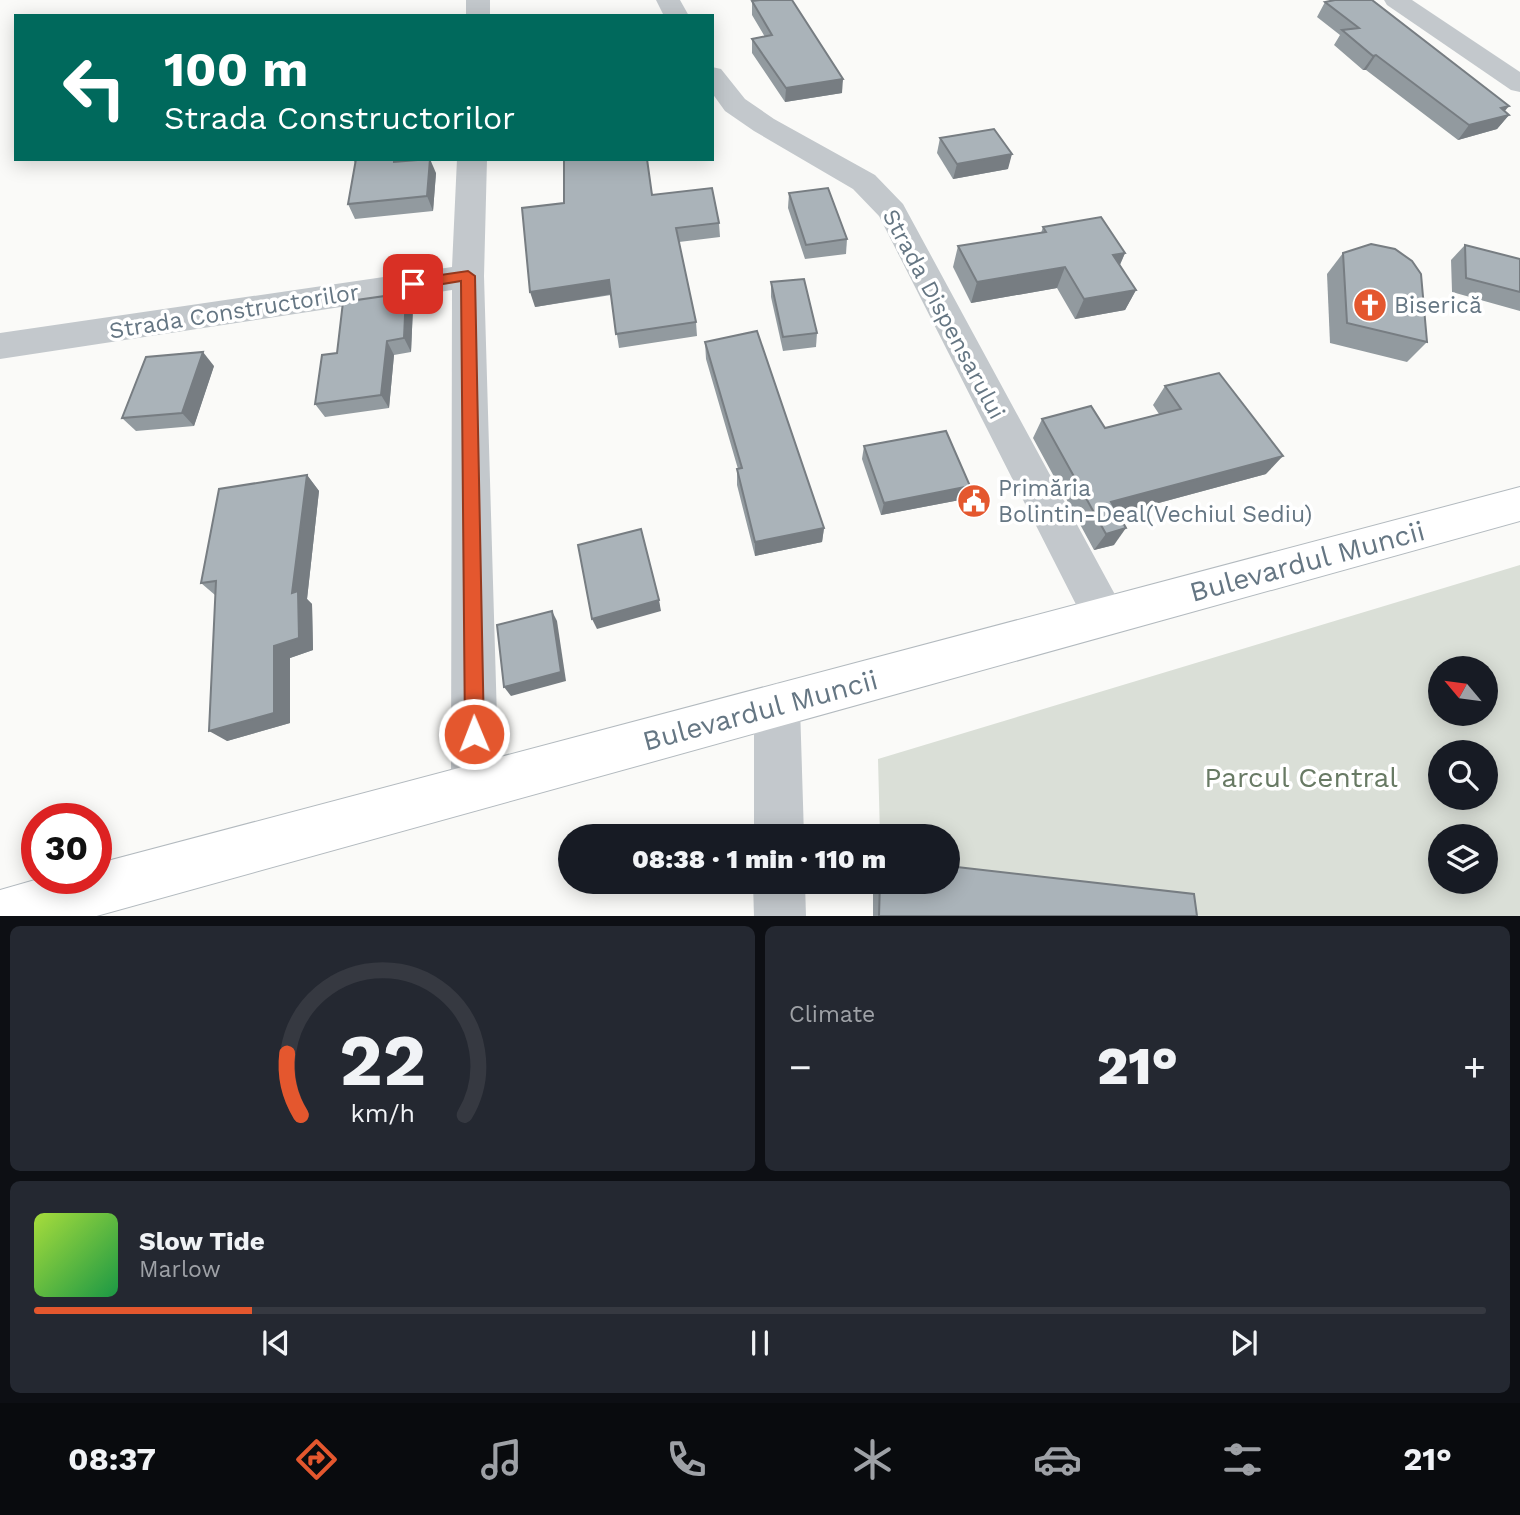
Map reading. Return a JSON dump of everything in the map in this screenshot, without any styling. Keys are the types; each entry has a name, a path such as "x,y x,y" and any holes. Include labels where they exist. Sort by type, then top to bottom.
{"street":[{"path":"1396,0 1520,85"},
{"name":"Strada Dispensarului","path":"714,78 736,105 764,125 864,182 892,211 1104,617"},
{"path":"472,161 468,276 475,787"},
{"name":"Strada Constructorilor","path":"0,346 468,276"},
{"name":"Bulevardul Muncii","path":"0,916 1520,503"},
{"path":"777,706 779,824"},
{"path":"779,894 780,916"}],"green space":[{"name":"Parcul Central","path":"1520,565 1520,916 882,916 925,894 960,894 960,824 880,824 878,759"}],"building":[{"path":"792,0 843,79 786,88 752,39 772,35 752,1"},
{"path":"1372,0 1509,106 1501,108 1509,115 1469,125 1376,55 1373,56 1342,30 1359,28 1325,2"},
{"path":"994,129 1012,154 957,164 940,138"},
{"path":"356,161 430,161 427,196 348,204"},
{"path":"564,161 647,161 652,195 712,188 719,223 676,228 696,322 616,334 609,280 530,292 522,208 564,203"},
{"path":"828,188 847,239 806,245 789,193"},
{"path":"1101,217 1125,253 1113,255 1136,290 1084,299 1065,267 977,282 958,246 1046,232 1043,227"},
{"path":"1371,244 1395,249 1412,261 1421,274 1427,342 1347,323 1343,253"},
{"path":"1465,245 1520,259 1520,292 1466,278"},
{"path":"804,279 817,333 783,337 771,282"},
{"path":"406,293 404,338 387,341 381,395 315,404 322,355 337,353 343,302"},
{"path":"757,331 824,528 755,542 737,469 742,468 705,342"},
{"path":"203,352 182,413 122,418 146,357"},
{"path":"1219,373 1283,456 1111,502 1126,528 1106,534 1042,419 1091,406 1105,428 1181,409 1165,386"},
{"path":"946,431 970,486 884,503 864,446"},
{"path":"307,475 292,593 298,591 299,638 274,646 274,713 209,731 216,581 201,583 219,489"},
{"path":"641,529 659,600 592,619 578,545"},
{"path":"552,611 561,672 504,687 497,625"},
{"path":"960,867 1194,894 1197,916 879,916 880,894 960,894"}],"place":[{"name":"Biserică","path":"1370,305"},
{"name":"Primăria Bolintin-Deal(Vechiul Sediu)","path":"974,501"}],"route":[{"path":"413,284 468,276 474,734"}]}
